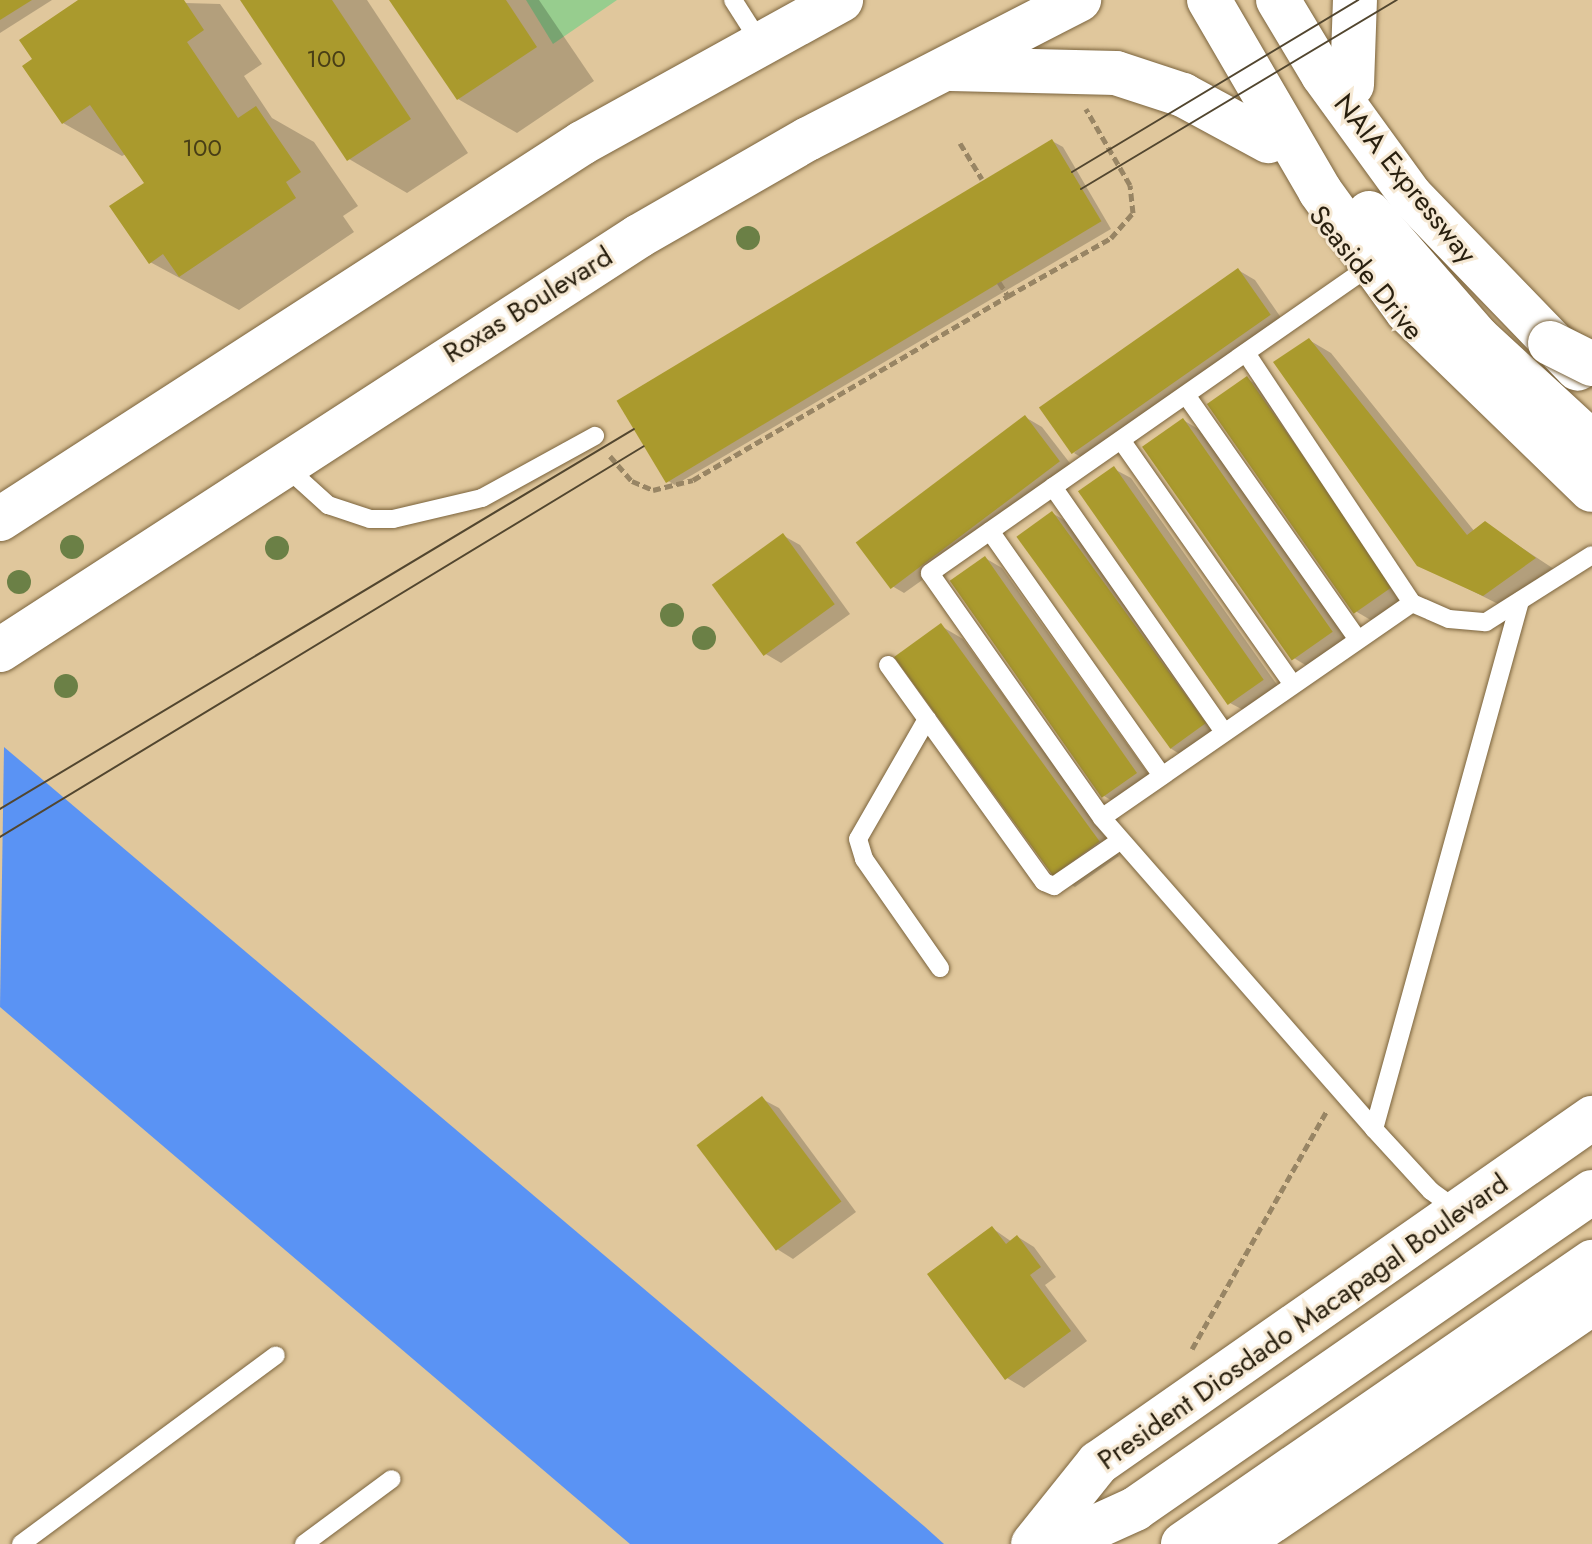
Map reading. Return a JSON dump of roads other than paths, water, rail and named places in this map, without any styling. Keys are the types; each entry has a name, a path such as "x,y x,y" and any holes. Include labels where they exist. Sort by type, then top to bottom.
{"main road":[{"name":"Roxas Boulevard","path":"0,650 639,236 940,69 1079,0"},
{"name":"Seaside Drive","path":"1190,0 1268,141 1360,273 1416,337 1592,507"},
{"path":"1209,0 1320,191 1399,300 1491,397 1592,490"},
{"path":"1238,0 1332,161 1373,219 1442,301 1592,443"},
{"name":"NAIA Expressway","path":"1278,0 1323,75 1411,196 1550,343 1592,382"},
{"path":"1298,0 1352,85 1488,269 1592,366"},
{"path":"1352,85 1355,0"},
{"path":"1,517 417,246 582,143 834,1"},
{"path":"940,69 1116,73 1183,95 1268,141"},
{"path":"1550,343 1592,366"},
{"name":"President Diosdado Macapagal Boulevard","path":"1033,1544 1098,1463 1592,1118"},
{"path":"1058,1544 1135,1509 1592,1192"},
{"path":"1183,1544 1592,1262"},
{"path":"1238,1544 1592,1303"}],"lane":[{"path":"733,0 761,44"},
{"path":"1360,273 930,573 1118,842 1431,1191 1459,1211"},
{"path":"1246,353 1412,603 1449,619 1477,624 1520,601 1592,555"},
{"path":"1186,395 1358,640"},
{"path":"284,465 328,505 370,519 393,519 482,498 595,436"},
{"path":"1121,440 1293,685"},
{"path":"1053,487 1224,732"},
{"path":"990,531 1162,776"},
{"path":"1374,1129 1520,601"},
{"path":"1102,818 1412,603"},
{"path":"888,665 1050,885 1118,842"},
{"path":"927,719 858,839 864,859 940,968"},
{"path":"21,1544 276,1355"},
{"path":"304,1544 392,1479"}],"water":[{"path":"4,747 944,1544 630,1544 0,1007"}],"tram line":[{"path":"1072,172 1358,0"},
{"path":"1081,189 1397,0"},
{"path":"0,809 634,429"},
{"path":"0,837 644,446"}]}
